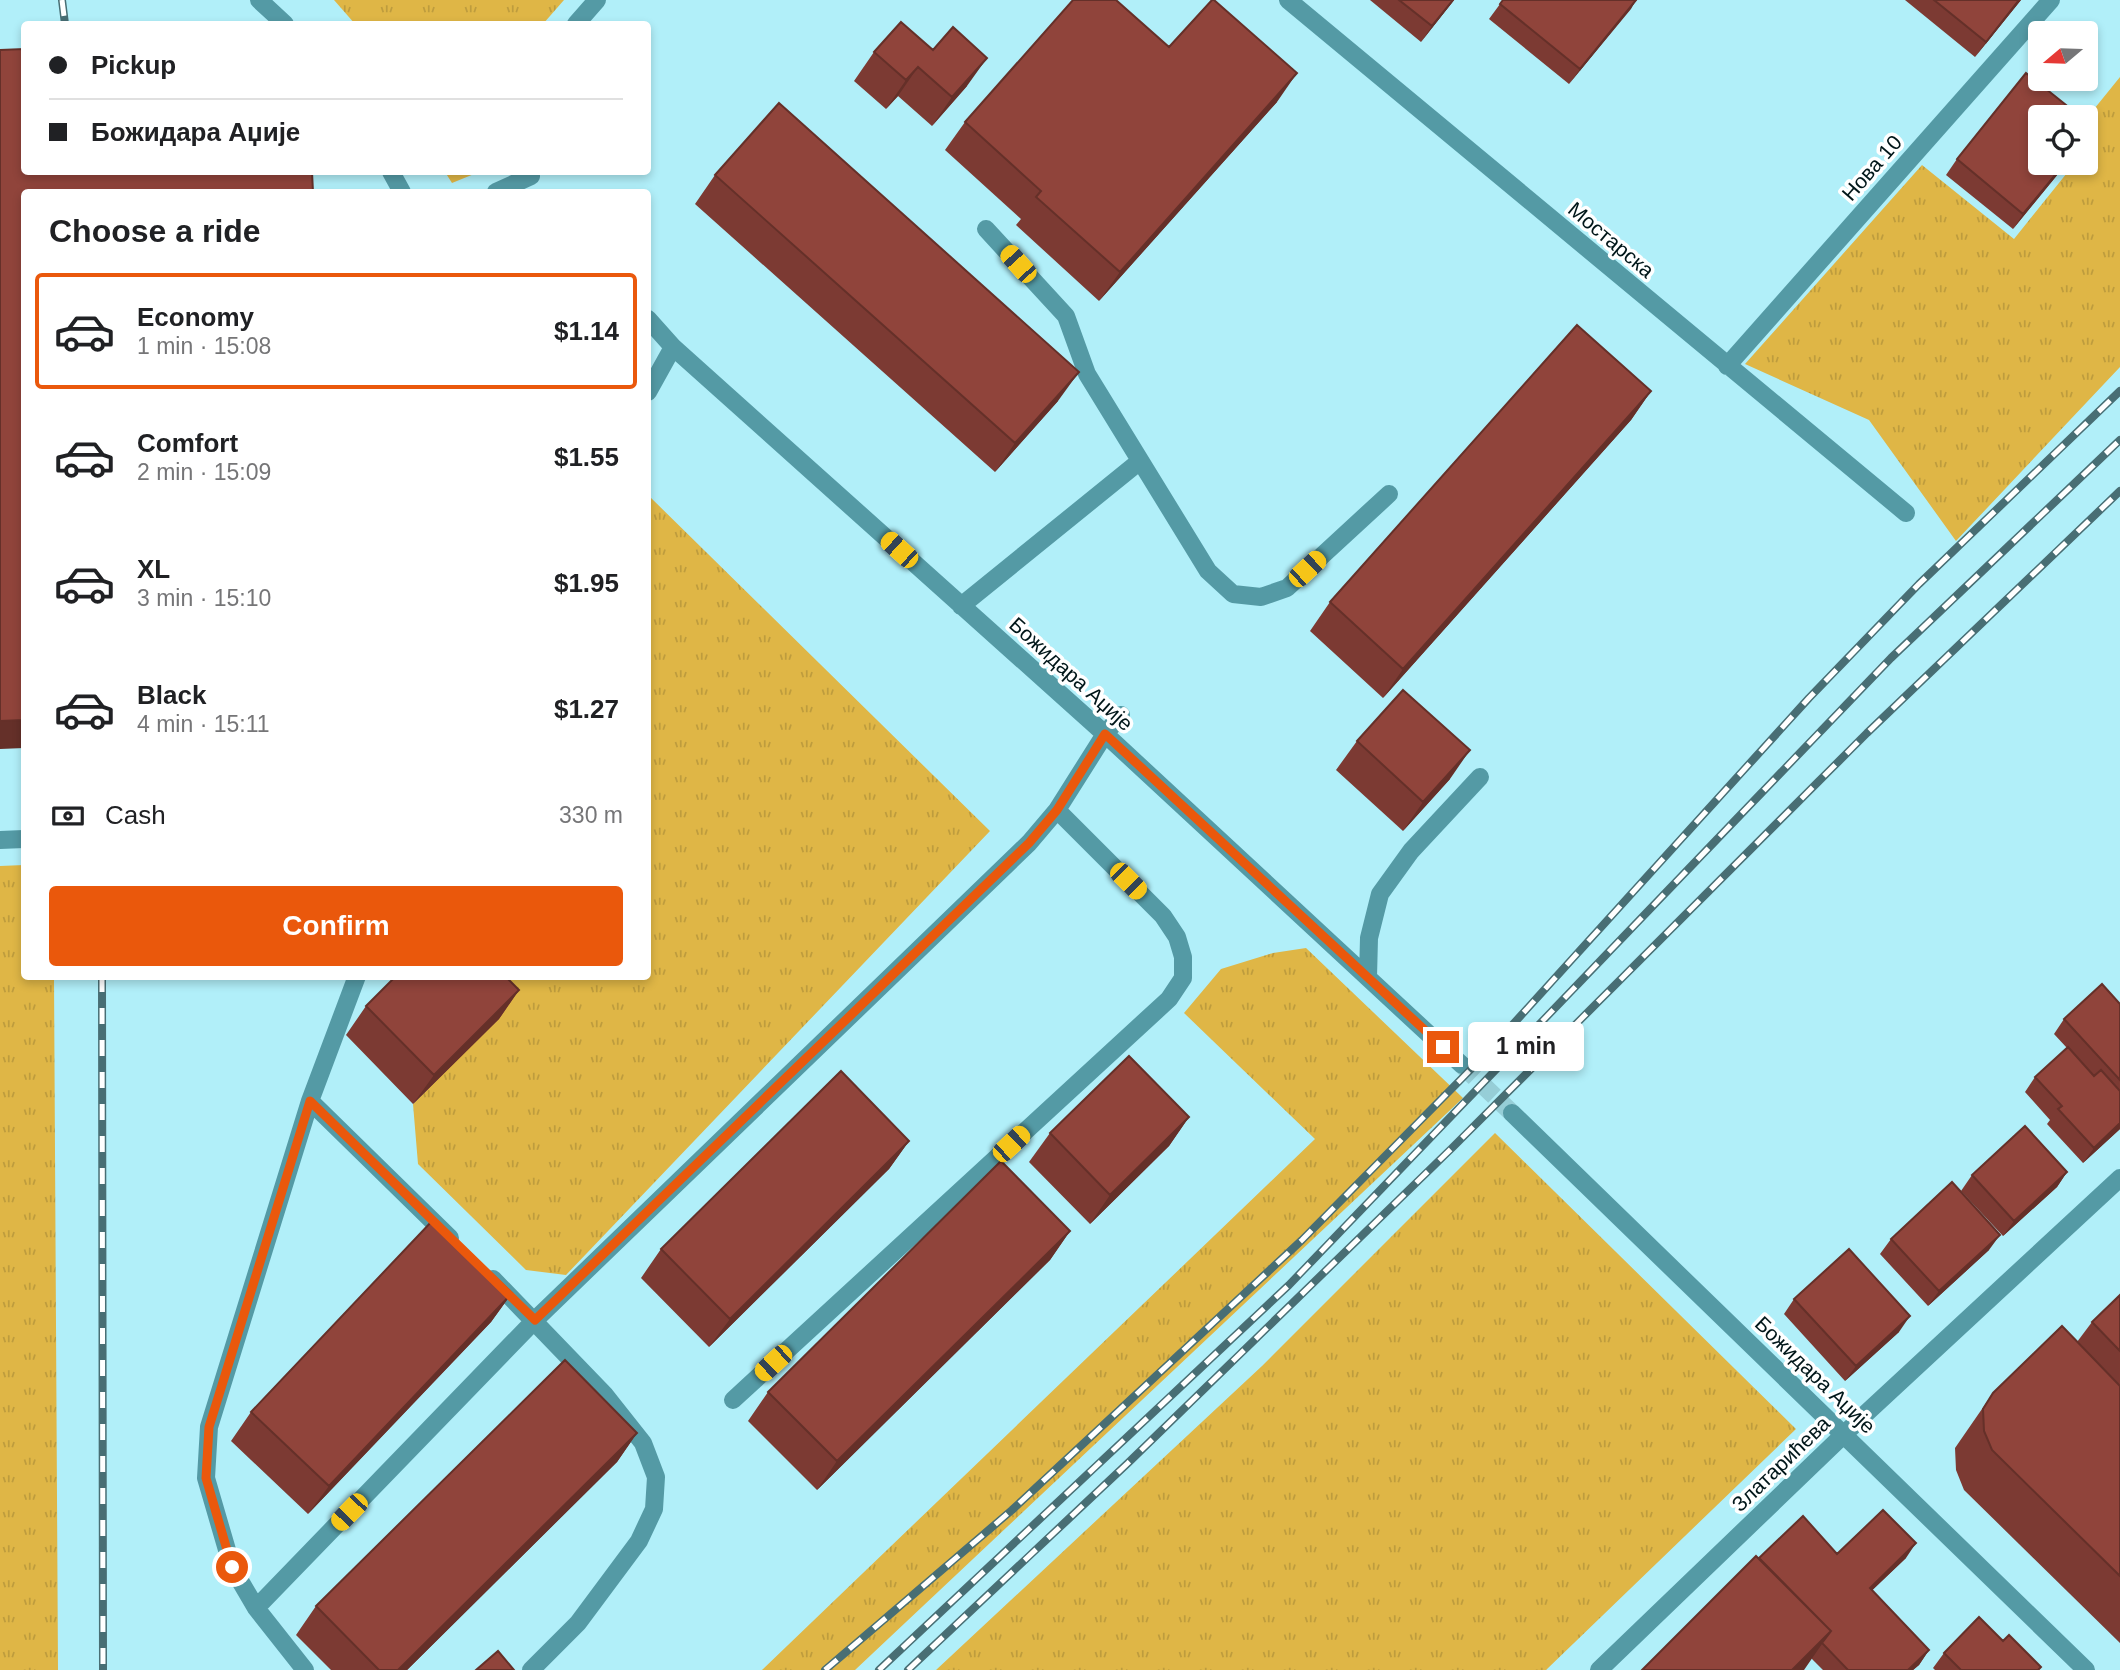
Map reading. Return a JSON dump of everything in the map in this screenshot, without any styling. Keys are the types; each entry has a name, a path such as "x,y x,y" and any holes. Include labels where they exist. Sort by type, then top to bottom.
{"street":[{"path":"259,0 282,21"},
{"path":"579,21 597,0"},
{"name":"Мостарска","path":"1288,0 1906,513"},
{"name":"Нова 10","path":"1727,366 2051,0"},
{"path":"505,189 533,180"},
{"path":"986,229 1066,316 1087,374 1208,571 1233,594 1261,597 1287,588 1389,494"},
{"name":"Божидара Аџије","path":"651,322 673,347 1105,734 1462,1065"},
{"path":"651,387 673,347"},
{"path":"961,606 1140,461"},
{"path":"256,1608 535,1320 1029,843 1057,810 1105,734 1121,715"},
{"path":"1368,977 1369,938 1380,894 1411,851 1480,777"},
{"path":"733,1400 1170,999 1183,978 1183,957 1177,937 1163,916 1057,810"},
{"path":"0,840 21,839"},
{"path":"305,1670 256,1608 232,1567 206,1478 209,1427 310,1101 356,980"},
{"path":"310,1101 535,1320 605,1395 643,1443 656,1477 654,1509 639,1541 578,1623 531,1670"},
{"name":"Божидара Аџије","path":"1512,1113 2085,1670"},
{"name":"Златарићева","path":"1599,1670 1844,1435 2120,1178"}],"green space":[{"path":"334,0 564,0 546,21 352,21"},
{"path":"2120,77 2120,367 1956,541 1869,420 1745,364 1922,165 2014,239 2065,175 2098,175 2097,105"},
{"path":"447,175 472,175 452,183"},
{"path":"651,498 990,831 566,1275 526,1270 418,1164 413,1104 498,1019 459,980 651,980"},
{"path":"21,865 21,980 54,980 58,1670 0,1670 0,866"},
{"path":"1306,948 1463,1098 855,1670 762,1670 1315,1139 1184,1013 1221,969 1273,953"},
{"path":"1495,1133 1796,1429 1546,1670 936,1670 1262,1366"}],"building":[{"path":"1073,0 1116,0 1169,47 1214,0 1297,73 1120,272 1036,197 1041,191 965,122"},
{"path":"1399,0 1453,0 1432,26"},
{"path":"1503,0 1636,0 1580,69 1500,4"},
{"path":"1934,0 2019,0 1986,42"},
{"path":"901,22 933,50 953,27 987,58 952,97 918,67 906,80 874,52"},
{"path":"21,49 21,175 312,175 313,189 21,189 21,720 0,721 0,50"},
{"path":"2026,73 2028,91 2048,91 2066,105 2028,105 2028,175 2055,175 2023,214 1957,159"},
{"path":"779,103 1079,372 1015,443 715,175"},
{"path":"1577,325 1651,391 1403,669 1330,602"},
{"path":"1403,690 1470,750 1423,802 1357,741"},
{"path":"392,980 509,980 519,990 434,1075 366,1006"},
{"path":"2102,984 2120,1004 2120,1080 2064,1019"},
{"path":"2068,1047 2094,1076 2101,1070 2120,1091 2120,1123 2094,1148 2058,1109 2062,1106 2035,1077"},
{"path":"1129,1056 1189,1117 1110,1195 1050,1133"},
{"path":"841,1071 909,1141 730,1319 661,1249"},
{"path":"2025,1126 2067,1172 2014,1221 1972,1175"},
{"path":"1001,1161 1070,1231 837,1461 768,1392"},
{"path":"1952,1182 2000,1235 1939,1291 1891,1239"},
{"path":"434,1219 512,1293 329,1486 251,1412"},
{"path":"1849,1249 1910,1316 1856,1366 1794,1299"},
{"path":"2120,1295 2120,1351 2092,1322"},
{"path":"2062,1326 2120,1386 2120,1576 1992,1450 1984,1431 1983,1409 1993,1393"},
{"path":"565,1360 637,1433 398,1670 379,1670 316,1606"},
{"path":"1883,1510 1916,1543 1870,1588 1929,1650 1908,1670 1848,1670 1822,1643 1831,1631 1759,1558 1803,1516 1837,1554"},
{"path":"1756,1556 1831,1631 1792,1670 1642,1670"},
{"path":"1979,1617 2003,1641 2009,1635 2041,1667 2038,1670 1961,1670 1944,1653"},
{"path":"498,1651 514,1670 476,1670"}],"tunnel":[{"path":"1462,1065 1512,1113"}],"railway":[{"path":"62,0 65,21"},
{"path":"825,1670 1012,1510 1302,1240 1486,1054 1809,698 1919,584 2120,391"},
{"path":"879,1670 1289,1285 1891,658 2120,440"},
{"path":"908,1670 1128,1463 1453,1147 1867,733 2120,491"},
{"path":"102,980 103,1670"}],"route":[{"path":"232,1567 206,1478 209,1427 310,1101 535,1320 1029,843 1057,810 1105,734 1443,1047"}]}
